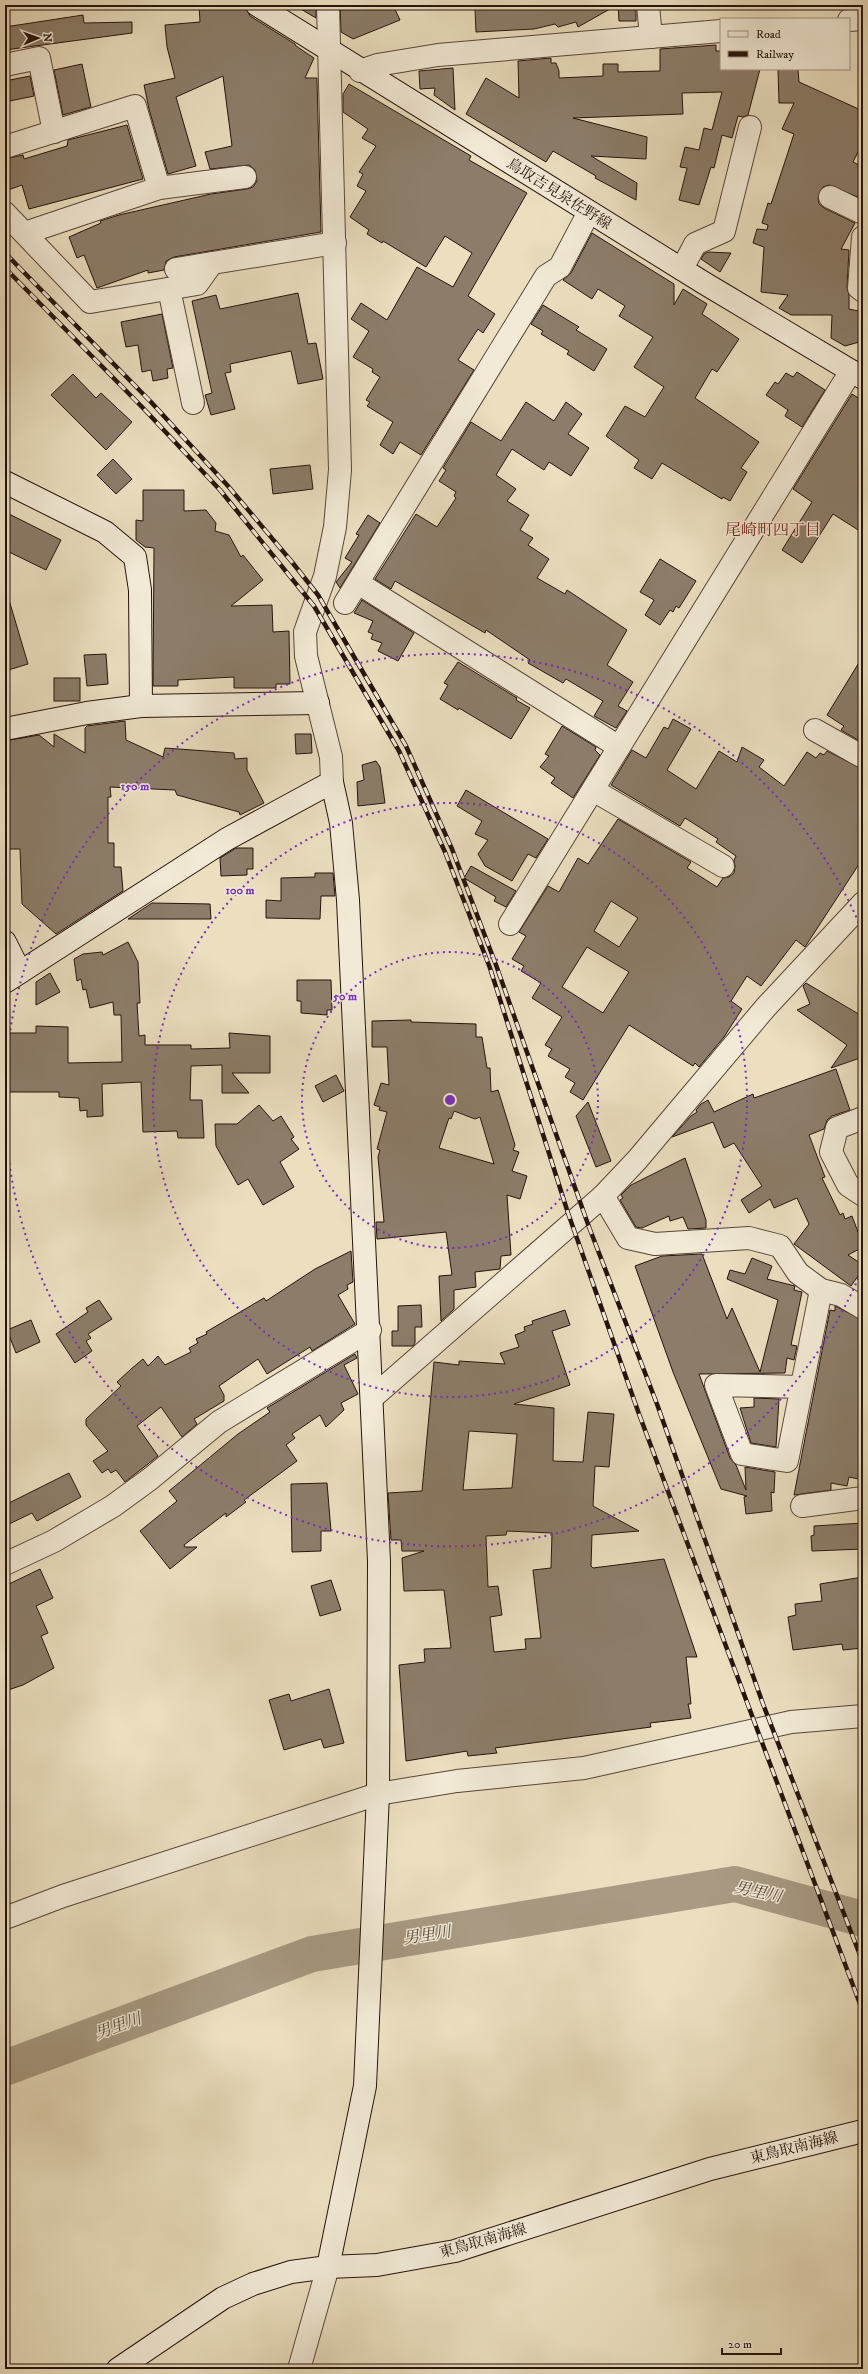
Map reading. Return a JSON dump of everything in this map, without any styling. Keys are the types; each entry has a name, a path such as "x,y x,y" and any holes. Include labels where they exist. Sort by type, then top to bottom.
{"street":[{"name":"鳥取吉見泉佐野線","path":"257,5 360,71 857,375"},
{"path":"299,2369 328,2267 365,2086 378,1794 379,1561 370,1330 348,900 341,823 332,782 331,757 306,656 305,632 325,576 335,527 340,470 331,53 328,5"},
{"path":"648,5 652,37"},
{"path":"850,20 863,19"},
{"path":"360,71 377,65 438,55 720,31"},
{"path":"5,65 39,58 54,132"},
{"path":"5,147 134,106 160,188"},
{"path":"682,269 695,244 724,231 750,127"},
{"path":"25,233 160,188 245,177"},
{"path":"830,197 863,213"},
{"path":"345,603 546,276 560,267 589,212"},
{"path":"5,213 90,302 172,279 197,284 212,263 335,243"},
{"path":"863,237 859,288 863,291"},
{"path":"172,279 193,403"},
{"path":"510,924 619,747 857,375"},
{"path":"5,482 105,532 135,557 140,590 141,706"},
{"path":"358,583 619,747"},
{"path":"5,729 87,713 141,706 318,703"},
{"path":"816,730 863,757"},
{"path":"5,942 13,977 227,839 332,782"},
{"path":"593,790 723,866"},
{"path":"373,1397 603,1196 637,1160 766,1006 863,903"},
{"path":"858,1186 830,1152 837,1128 863,1118"},
{"path":"603,1196 628,1238 655,1244 749,1238 780,1246 798,1273 822,1290 841,1295 863,1308"},
{"path":"802,1387 716,1385 742,1454 787,1461 822,1290"},
{"path":"5,1564 54,1541 113,1506 150,1479 219,1422 370,1330"},
{"path":"802,1506 863,1498"},
{"path":"5,1918 70,1893 378,1794 457,1781 584,1768 791,1722 863,1716"},
{"name":"東鳥取南海線","path":"118,2369 223,2298 253,2284 291,2272 328,2267 377,2265 455,2251 710,2169 863,2131"}],"building":[{"path":"199,5 245,5 250,16 295,44 314,58 305,78 317,78 321,232 174,257 166,261 164,270 148,273 148,270 97,288 84,255 77,258 69,237 101,223 100,221 119,215 211,194 247,189 253,187 257,181 255,170 249,165 210,169 205,152 232,146 223,76 176,97 196,166 168,174 149,109 144,85 175,78 167,47 165,25 200,22"},
{"path":"294,5 316,5 316,18"},
{"path":"340,5 393,5 400,20 353,39 341,32"},
{"path":"484,5 617,5 578,27 576,22 558,27 555,24 534,29 476,32 475,8 484,7"},
{"path":"618,5 636,5 636,21 619,21"},
{"path":"83,15 84,23 132,22 132,33 5,50 5,27"},
{"path":"716,45 716,51 720,51 720,70 760,70 748,115 743,117 738,116 732,138 722,135 714,168 711,167 699,205 679,200 687,168 680,167 685,147 699,150 704,128 712,130 722,92 682,93 683,114 573,118 647,137 646,159 591,156 637,183 636,200 595,178 596,176 553,151 546,162 466,114 486,78 519,98 518,61 551,58 551,63 556,63 559,71 559,78 603,76 603,64 618,64 618,72 660,71 660,49"},
{"path":"82,64 91,107 63,115 54,70"},
{"path":"453,68 455,110 434,95 435,88 420,89 419,71"},
{"path":"778,70 798,70 799,82 863,111 863,142 853,162 863,167 863,191 860,198 829,185 823,187 818,198 819,204 824,208 855,223 841,249 849,250 847,287 849,295 849,309 863,312 863,341 845,346 831,338 832,315 791,315 779,308 788,295 761,292 764,247 753,243 757,229 767,230 768,225 762,223 768,203 771,204 794,134 782,129 794,103 779,103"},
{"path":"30,76 34,96 5,102 5,81"},
{"path":"349,84 471,156 469,160 527,193 468,296 495,314 483,333 478,329 458,360 474,370 421,455 400,442 393,454 380,445 393,422 367,406 370,402 366,400 380,377 372,372 373,369 353,357 369,331 351,319 361,303 387,320 417,267 453,287 472,253 445,236 426,267 383,241 382,243 367,234 369,230 350,217 366,191 357,186 363,174 359,172 376,146 362,138 368,129 343,112 343,94"},
{"path":"127,125 143,179 29,209 22,185 8,190 5,179 5,159 23,155 24,159 67,146 68,140"},
{"path":"592,233 674,284 674,305 683,289 707,304 702,314 739,339 717,372 712,369 695,398 759,442 741,468 747,472 730,501 723,497 722,499 662,463 652,479 634,468 639,460 606,436 625,406 645,417 664,387 634,367 653,337 619,316 625,306 598,289 592,299 563,280 571,273"},
{"path":"708,252 731,253 720,272 701,259 704,254"},
{"path":"298,293 308,344 316,343 323,379 298,384 291,351 230,364 231,372 225,373 235,409 211,415 205,395 212,393 192,301 216,295 220,309"},
{"path":"543,305 579,327 576,330 607,349 594,371 567,354 569,351 541,334 543,331 531,324"},
{"path":"162,314 173,368 167,369 168,378 153,381 151,370 142,372 138,345 126,347 121,322"},
{"path":"797,372 825,390 802,427 785,416 788,410 766,395 775,382 778,384 786,373 793,377"},
{"path":"73,374 96,398 101,393 132,422 106,450 51,395"},
{"path":"852,394 863,401 863,533 833,514 802,563 782,550 812,502 793,489"},
{"path":"526,402 554,421 566,402 582,414 568,434 589,448 571,476 549,462 544,470 512,449 496,475 516,489 507,501 529,515 520,530 533,538 528,545 549,559 537,578 565,594 567,590 627,630 607,665 633,682 618,706 627,711 616,728 594,716 603,701 566,679 563,683 528,663 530,660 486,630 485,633 395,581 391,589 375,579 416,514 437,527 456,498 454,496 456,492 439,481 446,470 443,468 471,422 501,441"},
{"path":"113,459 132,479 116,494 97,475"},
{"path":"310,465 313,489 273,494 270,469"},
{"path":"143,490 184,490 184,511 206,510 216,523 215,531 229,535 241,557 243,555 263,580 231,606 272,605 273,632 289,631 290,684 276,684 276,688 234,688 234,677 178,680 178,686 153,686 154,548 145,547 136,540 136,520 143,521"},
{"path":"5,512 61,540 46,570 5,550"},
{"path":"368,515 380,523 340,588 336,582 352,562 345,558 359,535 356,534"},
{"path":"660,559 696,581 679,608 676,606 673,612 670,610 660,625 645,615 654,600 640,592"},
{"path":"5,600 9,600 28,664 5,671"},
{"path":"362,600 414,633 398,661 378,651 382,643 371,639 373,634 368,632 373,621 354,613"},
{"path":"106,654 108,684 87,686 84,655"},
{"path":"863,656 863,743 841,730 844,726 827,715"},
{"path":"458,662 517,698 516,700 530,708 511,739 459,708 458,710 440,699 448,685 444,683"},
{"path":"54,678 80,678 80,701 54,701"},
{"path":"673,719 691,729 667,770 696,789 719,751 737,762 742,747 764,760 759,767 784,786 807,752 816,758 820,753 824,755 827,751 863,769 863,858 805,947 796,940 761,986 747,976 731,1001 742,1009 724,1037 699,1067 695,1063 693,1066 629,1025 583,1100 570,1092 575,1083 565,1077 570,1069 548,1056 552,1049 545,1045 562,1017 532,998 541,983 521,971 524,966 512,959 526,936 519,932 548,886 559,892 578,858 588,864 618,819 691,862 687,868 717,887 723,878 729,877 734,873 734,860 736,856 716,842 718,839 685,818 680,826 611,785 632,750 646,758 664,727 668,729","holes":["611,901 638,918 619,947 594,931","587,947 629,972 603,1013 562,987"]},
{"path":"125,721 126,740 163,757 165,748 234,753 235,759 247,758 247,770 264,803 240,815 239,812 177,795 175,790 110,787 111,797 108,797 108,843 114,843 114,867 121,867 123,891 56,934 22,904 20,849 6,849 7,813 5,813 5,741 39,735 54,747 54,734 85,753 85,728 87,726"},
{"path":"562,726 596,747 595,750 600,755 573,798 551,783 555,778 540,767 549,756 545,754"},
{"path":"295,734 311,734 312,753 296,754"},
{"path":"376,761 380,767 385,803 358,806 357,782 364,780 362,765"},
{"path":"466,790 548,839 536,858 528,854 512,881 485,866 478,854 488,840 475,834 482,821 457,806"},
{"path":"236,848 253,848 253,869 247,869 247,875 221,876 220,858"},
{"path":"471,866 516,891 506,907 494,901 496,897 464,878"},
{"path":"315,873 333,873 335,896 321,896 320,919 266,918 266,900 281,901 281,878 315,877"},
{"path":"152,903 210,904 211,919 128,919"},
{"path":"128,942 138,962 140,1003 137,1003 139,1036 145,1035 145,1045 191,1045 191,1049 230,1048 229,1033 270,1036 270,1073 232,1073 249,1093 222,1093 222,1065 191,1066 190,1100 202,1100 204,1138 178,1138 177,1131 143,1132 141,1082 102,1084 103,1116 87,1117 87,1110 80,1111 79,1098 59,1097 59,1092 5,1092 5,1033 36,1033 36,1026 68,1027 68,1063 122,1062 121,1015 114,1015 113,1002 90,1008 86,989 83,990 81,979 77,981 74,959 83,954 102,952 103,955"},
{"path":"50,973 60,992 36,1005 36,982"},
{"path":"297,980 331,980 332,1010 327,1010 327,1015 301,1013 301,1001 297,1001"},
{"path":"806,983 862,1016 863,1057 831,1068 847,1045 797,1010 810,1004 803,986"},
{"path":"411,1020 411,1022 476,1024 476,1037 482,1037 487,1068 490,1068 491,1092 498,1090 515,1145 513,1150 519,1152 512,1171 527,1176 520,1199 507,1195 511,1255 501,1256 500,1269 475,1272 476,1287 454,1290 454,1309 441,1321 439,1276 452,1275 446,1232 377,1239 376,1222 384,1222 378,1157 380,1150 377,1149 387,1112 379,1110 380,1107 374,1105 381,1083 389,1085 387,1047 372,1047 372,1021","holes":["454,1111 475,1119 480,1117 494,1164 439,1148 449,1118 451,1119"]},
{"path":"836,1069 850,1110 832,1116 827,1120 824,1129 809,1135 825,1177 822,1178 840,1215 843,1213 845,1219 852,1216 858,1232 863,1229 863,1247 848,1255 863,1265 863,1269 851,1286 794,1244 809,1224 797,1198 774,1208 770,1199 749,1213 741,1200 762,1186 734,1143 724,1148 713,1122 672,1137 691,1116 697,1112 696,1110 701,1104 708,1100 714,1112 753,1094 754,1098"},
{"path":"336,1075 344,1091 323,1102 315,1086"},
{"path":"588,1102 611,1161 596,1167 576,1116"},
{"path":"259,1105 273,1121 281,1116 294,1137 291,1139 299,1149 280,1162 294,1187 263,1205 248,1179 238,1185 216,1146 215,1124 237,1124"},
{"path":"685,1158 706,1220 706,1228 688,1229 683,1217 670,1221 669,1216 642,1228 636,1227 620,1200 623,1198 621,1195 631,1185"},
{"path":"351,1251 353,1282 347,1285 348,1289 338,1295 355,1324 312,1351 310,1347 267,1374 258,1359 219,1386 224,1395 224,1401 194,1419 197,1424 182,1437 161,1407 137,1426 158,1456 125,1482 116,1470 111,1473 108,1469 102,1473 93,1461 108,1451 86,1425 86,1419 121,1386 117,1382 131,1369 143,1359 148,1366 158,1356 165,1365 191,1352 189,1348 198,1343 196,1339 207,1334 206,1332 264,1298 266,1301 315,1269"},
{"path":"702,1254 727,1319 732,1308 760,1372 778,1300 727,1279 730,1270 745,1274 752,1258 772,1266 767,1279 795,1286 794,1290 802,1292 791,1345 797,1346 794,1360 787,1358 785,1373 699,1374 730,1458 736,1465 746,1490 745,1467 775,1472 774,1493 771,1492 772,1511 746,1514 744,1497 747,1496 721,1489 673,1372 635,1266 662,1256"},
{"path":"99,1300 112,1319 88,1334 91,1338 86,1341 92,1351 75,1363 56,1334 88,1312 86,1308"},
{"path":"421,1305 422,1327 415,1327 415,1343 413,1346 392,1346 392,1331 398,1331 398,1306"},
{"path":"835,1306 863,1320 863,1480 849,1477 847,1486 831,1483 831,1490 794,1495 830,1310 835,1311"},
{"path":"565,1310 570,1325 552,1331 570,1385 514,1404 554,1408 553,1461 583,1462 588,1412 614,1414 609,1467 595,1466 593,1506 639,1531 592,1535 591,1566 593,1568 664,1559 697,1657 686,1657 691,1704 688,1704 691,1718 650,1723 651,1727 495,1748 497,1753 468,1756 467,1751 406,1761 399,1665 425,1662 424,1649 451,1648 444,1590 404,1591 402,1558 424,1551 402,1551 401,1540 391,1540 388,1493 422,1491 434,1362 459,1365 459,1361 505,1364 500,1353 519,1347 515,1335 525,1331 524,1327 533,1324 532,1321","holes":["469,1431 517,1434 512,1488 463,1490","507,1531 552,1533 551,1568 533,1570 541,1638 525,1639 526,1649 494,1652 490,1617 502,1615 498,1586 488,1587 486,1536 506,1535"]},
{"path":"31,1320 40,1342 16,1353 7,1330"},
{"path":"355,1354 357,1358 344,1365 358,1394 341,1403 344,1410 326,1427 320,1415 292,1434 295,1438 286,1445 297,1461 244,1500 246,1502 226,1517 226,1513 184,1545 185,1547 197,1547 170,1569 140,1531 177,1501 169,1491 238,1434 270,1412 267,1408"},
{"path":"754,1398 779,1399 776,1447 751,1443 740,1408 754,1407"},
{"path":"69,1473 81,1497 37,1521 32,1513 5,1526 5,1505"},
{"path":"327,1483 331,1531 321,1531 321,1551 292,1552 291,1484"},
{"path":"863,1523 863,1549 812,1551 811,1536 814,1535 814,1526"},
{"path":"40,1569 53,1598 36,1606 48,1633 41,1636 54,1668 23,1685 5,1691 5,1586"},
{"path":"863,1577 863,1648 843,1650 842,1644 793,1650 788,1617 796,1615 795,1604 822,1601 820,1584"},
{"path":"331,1580 341,1610 320,1616 311,1586"},
{"path":"329,1689 344,1743 324,1748 321,1739 284,1750 269,1700 289,1694 291,1701"}],"waterway":[{"name":"男里川","path":"5,2068 312,1954 735,1884 863,1919"}],"railway":[{"path":"5,253 151,402 228,486 292,562 318,595 406,746 452,849 496,965 589,1227 657,1404 763,1704 863,1963"},
{"path":"5,268 144,409 220,490 314,606 399,751 445,852 490,968 568,1213 639,1414 863,2012"}],"district":[{"name":"尾崎町四丁目","path":"773,530"}]}
